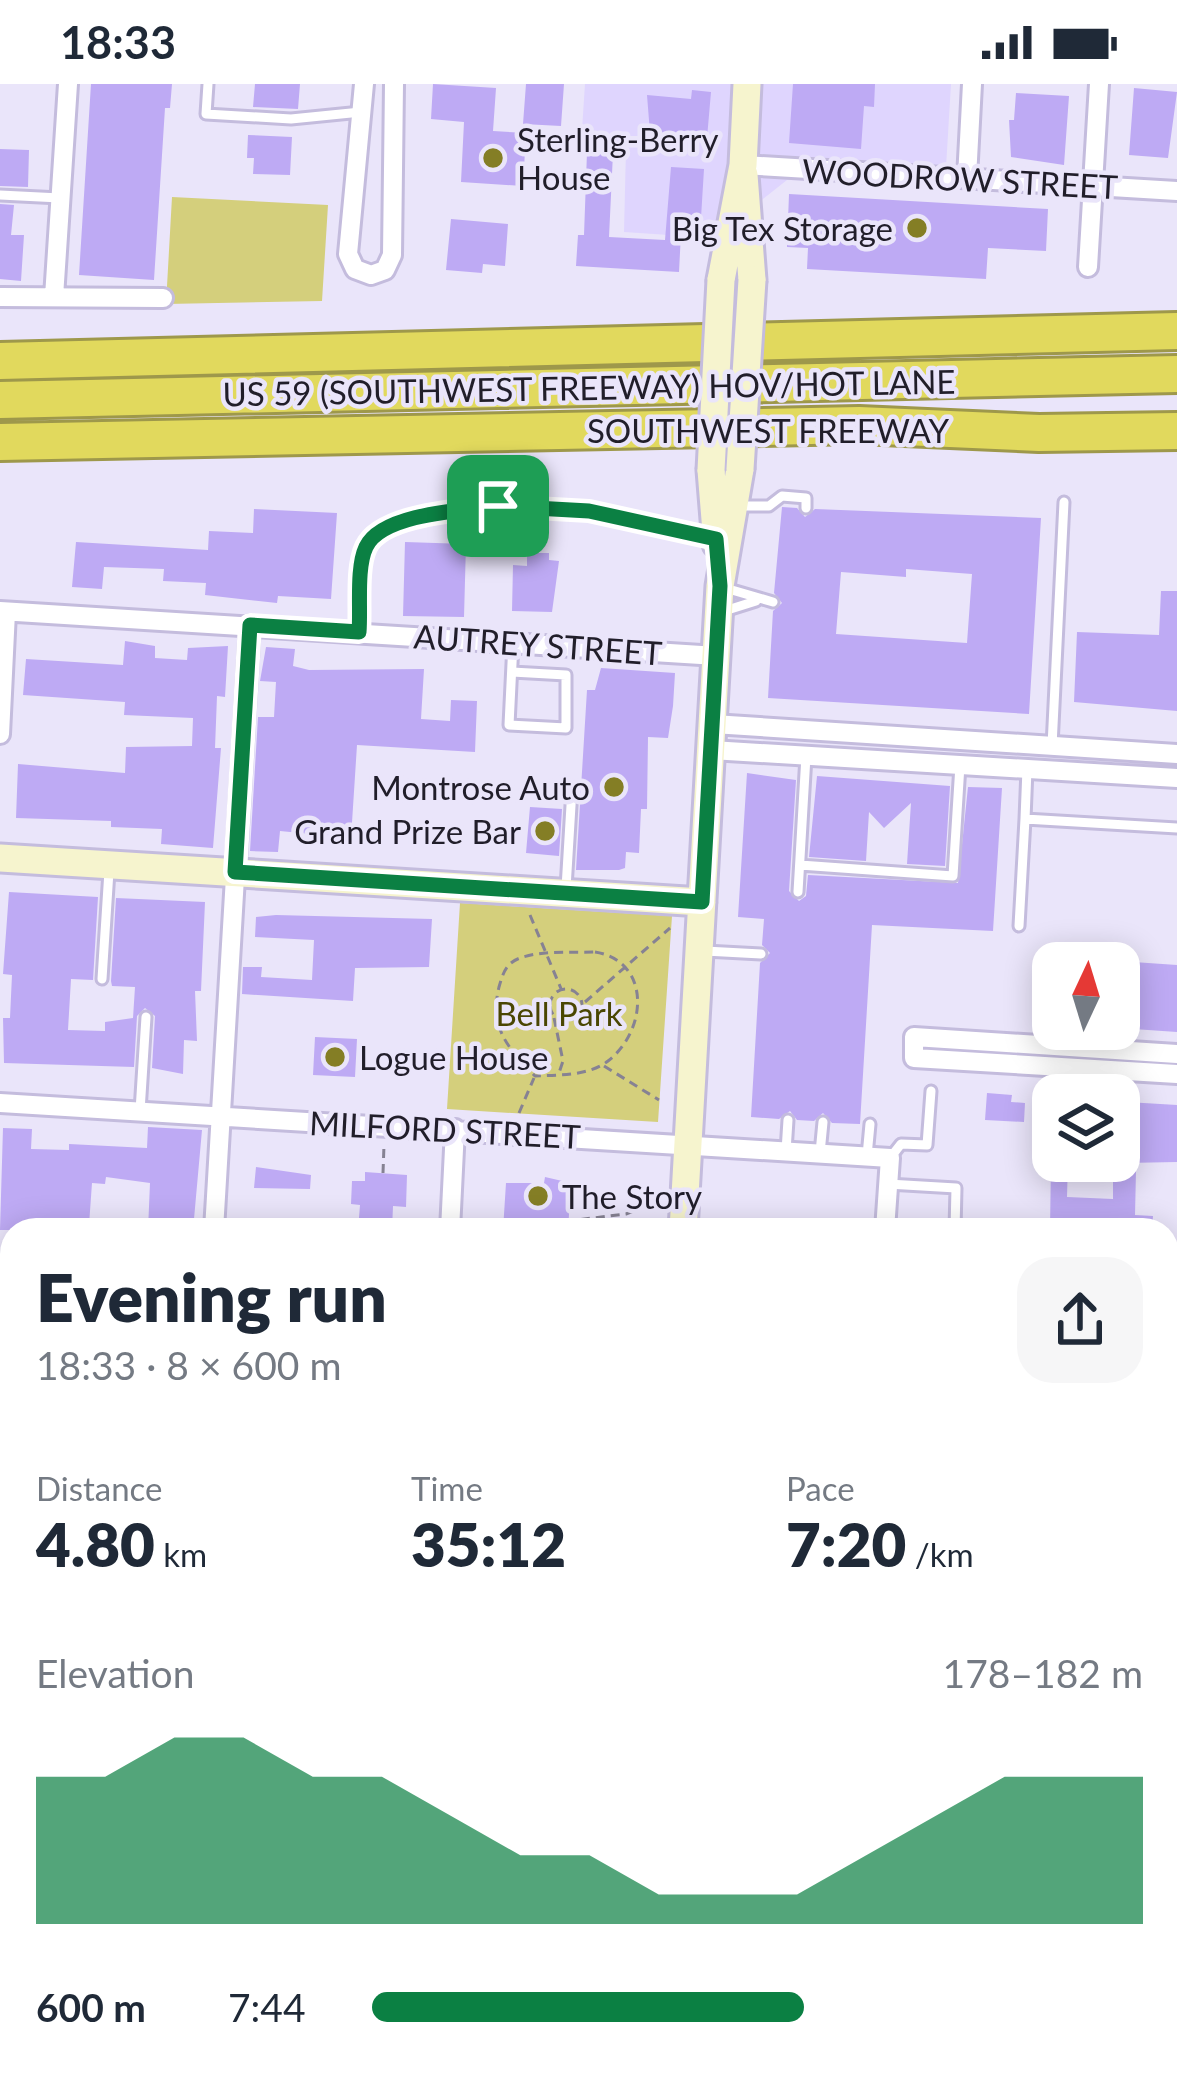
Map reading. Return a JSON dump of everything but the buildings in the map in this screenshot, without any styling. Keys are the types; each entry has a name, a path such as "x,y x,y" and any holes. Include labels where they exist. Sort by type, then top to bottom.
{"highway":[{"path":"0,361 1177,331"},
{"name":"US 59 (SOUTHWEST FREEWAY) HOV/HOT LANE","path":"0,400 1177,374"},
{"path":"859,425 927,413 1177,407"},
{"name":"SOUTHWEST FREEWAY","path":"0,442 859,425 1039,434 1177,431"},
{"path":"1039,434 1177,446"}],"main road":[{"path":"719,600 740,469 752,280 743,165 747,84"},
{"path":"683,1218 717,656 719,600 711,470 721,280 743,165"},
{"path":"0,858 702,902"}],"street":[{"path":"54,297 68,84"},
{"path":"364,84 348,254 355,268 371,275 385,270 392,255 394,84"},
{"path":"967,178 972,84"},
{"path":"1088,267 1099,84"},
{"name":"WOODROW STREET","path":"743,165 1177,190"},
{"path":"0,297 163,298"},
{"path":"0,734 3,612"},
{"name":"AUTREY STREET","path":"3,612 717,656"},
{"path":"215,1218 250,625"},
{"path":"712,737 1177,754"},
{"path":"712,737 806,756 1177,778"},
{"path":"1051,770 1052,746"},
{"path":"1177,1054 914,1037 914,1058 1177,1074"},
{"name":"MILFORD STREET","path":"0,1102 890,1158"},
{"path":"451,1218 455,1129"},
{"path":"886,1218 890,1158"}],"lane":[{"path":"208,84 206,114 291,119 361,112"},
{"path":"0,195 61,198"},
{"path":"734,506 769,506 782,496 806,498 806,508"},
{"path":"1052,746 1064,502"},
{"path":"359,632 365,548 376,536 410,518 498,506 589,511 716,539"},
{"path":"719,600 756,601"},
{"path":"719,600 773,602"},
{"path":"512,672 566,675 566,728 512,728 512,672 513,643"},
{"path":"798,892 806,756"},
{"path":"800,865 953,876 960,765"},
{"path":"1019,926 1027,769"},
{"path":"566,893 572,789"},
{"path":"1025,819 1177,828"},
{"path":"102,979 109,865"},
{"path":"699,951 761,954"},
{"path":"140,1111 146,1017"},
{"path":"890,1158 901,1144 927,1145 931,1091"},
{"path":"786,1151 788,1120"},
{"path":"820,1153 823,1122"},
{"path":"867,1156 870,1124"},
{"path":"888,1184 956,1188 955,1218"}],"path":[{"path":"554,1018 577,1017 585,1002 670,928"},
{"path":"536,934 562,991 585,1002"},
{"path":"543,953 615,955 628,965 639,1007 633,1028 602,1065 535,1076 509,1051 495,1016 504,970 515,959 543,953"},
{"path":"559,1075 563,1061 548,1006 562,991"},
{"path":"602,1065 659,1100"},
{"path":"511,1132 535,1076"},
{"path":"383,1173 385,1125"},
{"path":"590,1218 648,1205"}],"shaded area":[{"path":"585,84 951,84 945,184 787,180 714,238 624,232 626,148 581,145"}],"green space":[{"path":"172,197 328,205 322,301 166,304"},
{"name":"Bell Park","path":"460,903 672,916 658,1122 447,1109"}],"place":[{"name":"Sterling-Berry House","path":"493,158"},
{"name":"Big Tex Storage","path":"917,228"},
{"name":"Montrose Auto","path":"614,787"},
{"name":"Grand Prize Bar","path":"545,831"},
{"name":"Logue House","path":"335,1057"},
{"name":"The Story","path":"538,1196"}],"route":[{"path":"498,506 589,511 716,539 720,586 702,902 235,872 250,625 359,632 365,548 376,536 410,518 498,506"}]}
